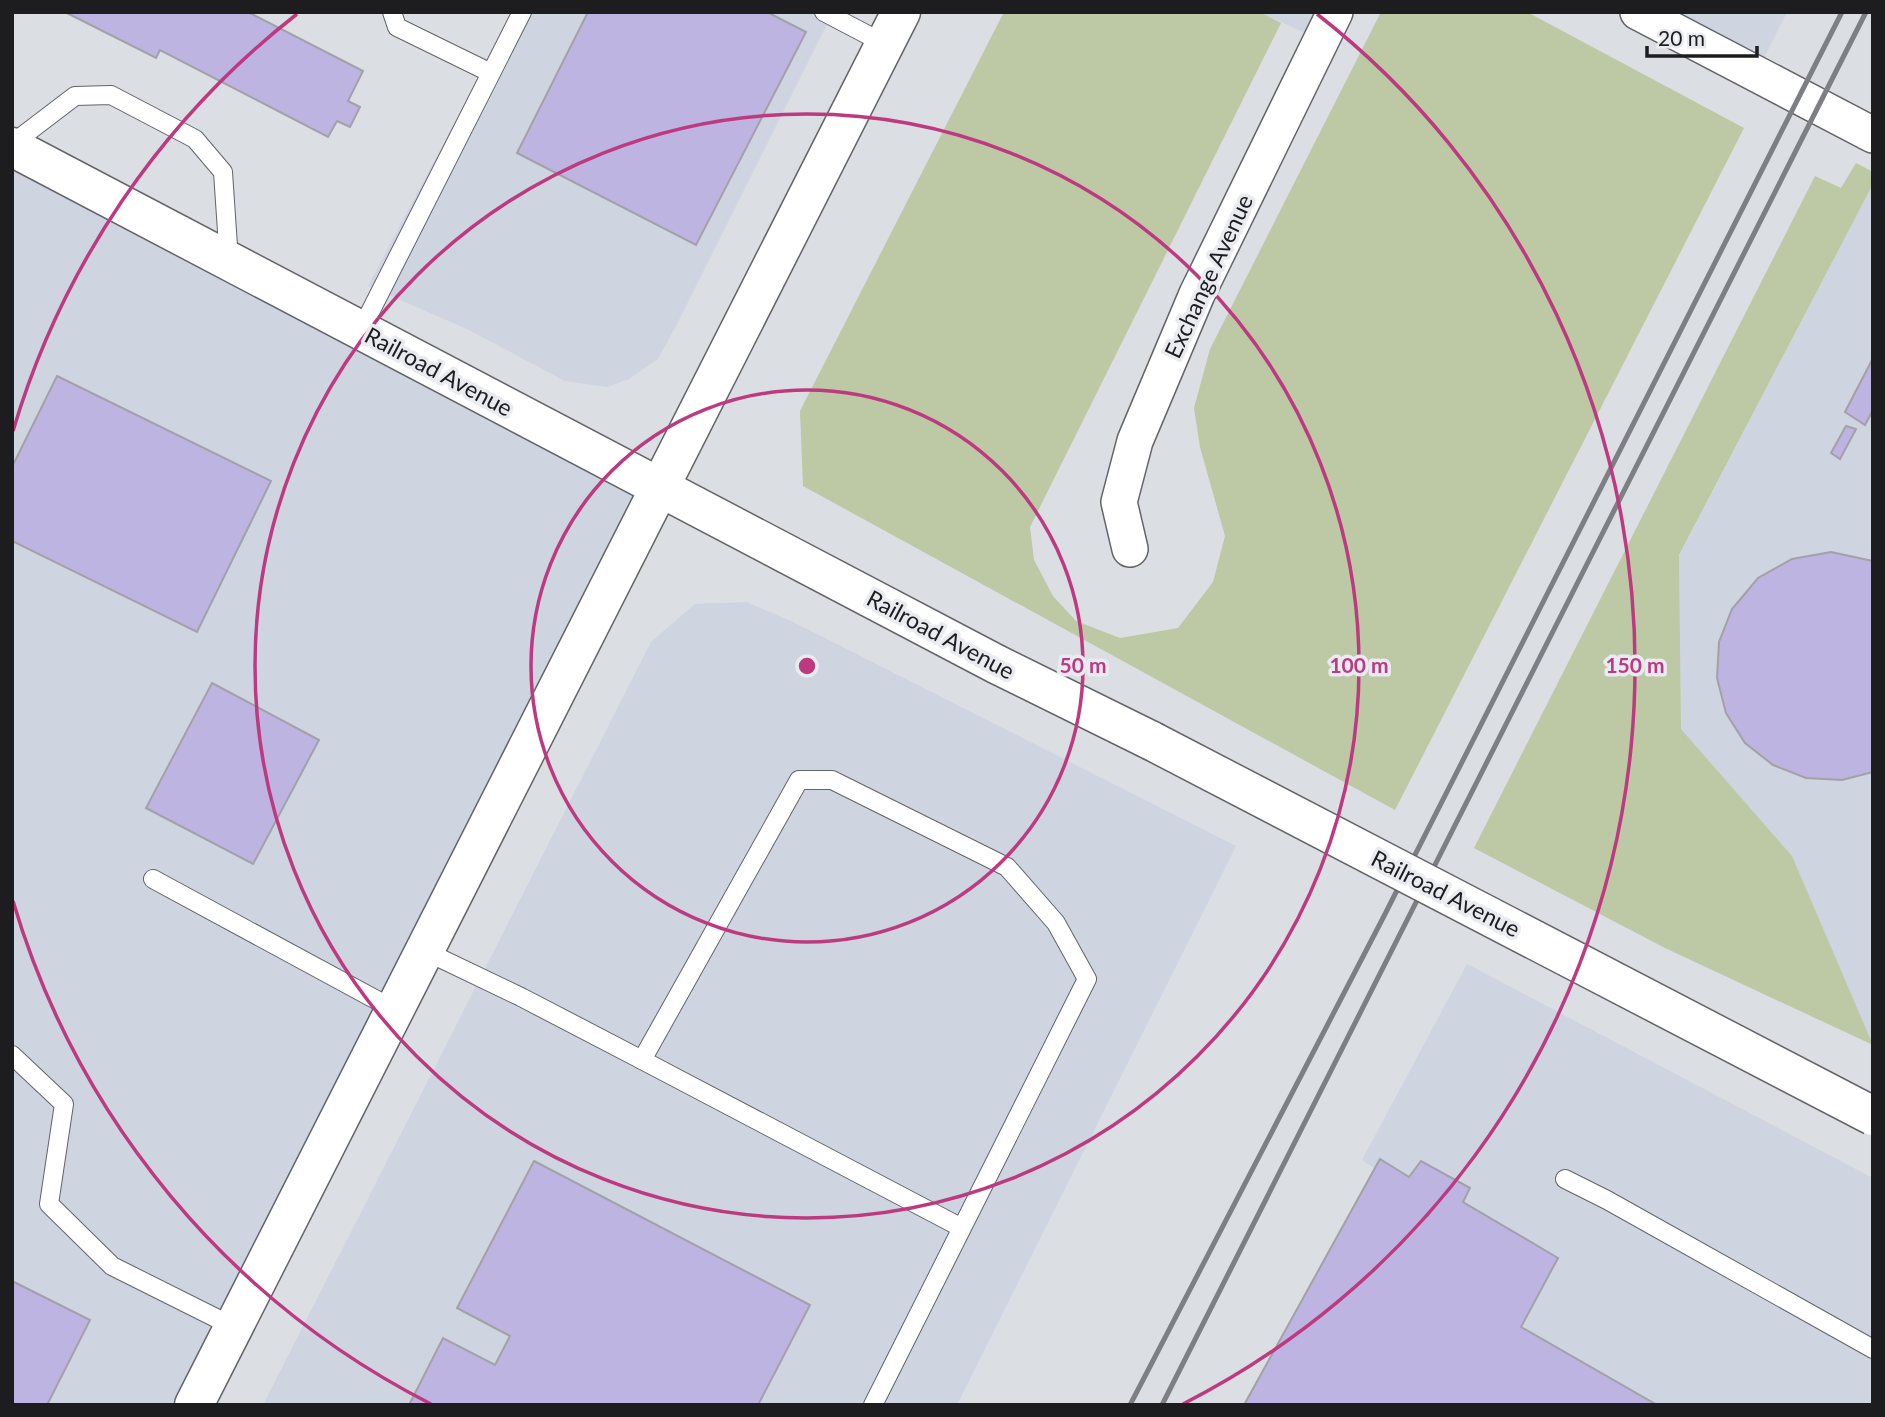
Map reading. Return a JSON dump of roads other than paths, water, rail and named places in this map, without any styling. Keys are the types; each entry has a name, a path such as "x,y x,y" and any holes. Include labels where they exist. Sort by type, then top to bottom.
{"street":[{"name":"Exchange Avenue","path":"1130,549 1119,502 1135,442 1197,294 1335,12"},
{"path":"1638,12 1873,135"},
{"path":"194,1405 893,28"},
{"name":"Railroad Avenue","path":"12,146 996,664 1152,741 1873,1116"}],"lane":[{"path":"392,12 397,27 491,73"},
{"path":"361,330 522,12"},
{"path":"824,12 893,28"},
{"path":"12,146 75,96 111,94 195,139 223,172 229,261"},
{"path":"642,1060 799,780 832,780 1007,867 1056,923 1087,979 873,1405"},
{"path":"153,879 395,1010"},
{"path":"425,951 521,997 962,1228"},
{"path":"12,1055 64,1104 49,1204 112,1266 234,1327"},
{"path":"1564,1179 1607,1200 1873,1349"}],"railway":[{"path":"1130,1405 1383,918 1842,12"},
{"path":"1162,1405 1866,12"}]}
